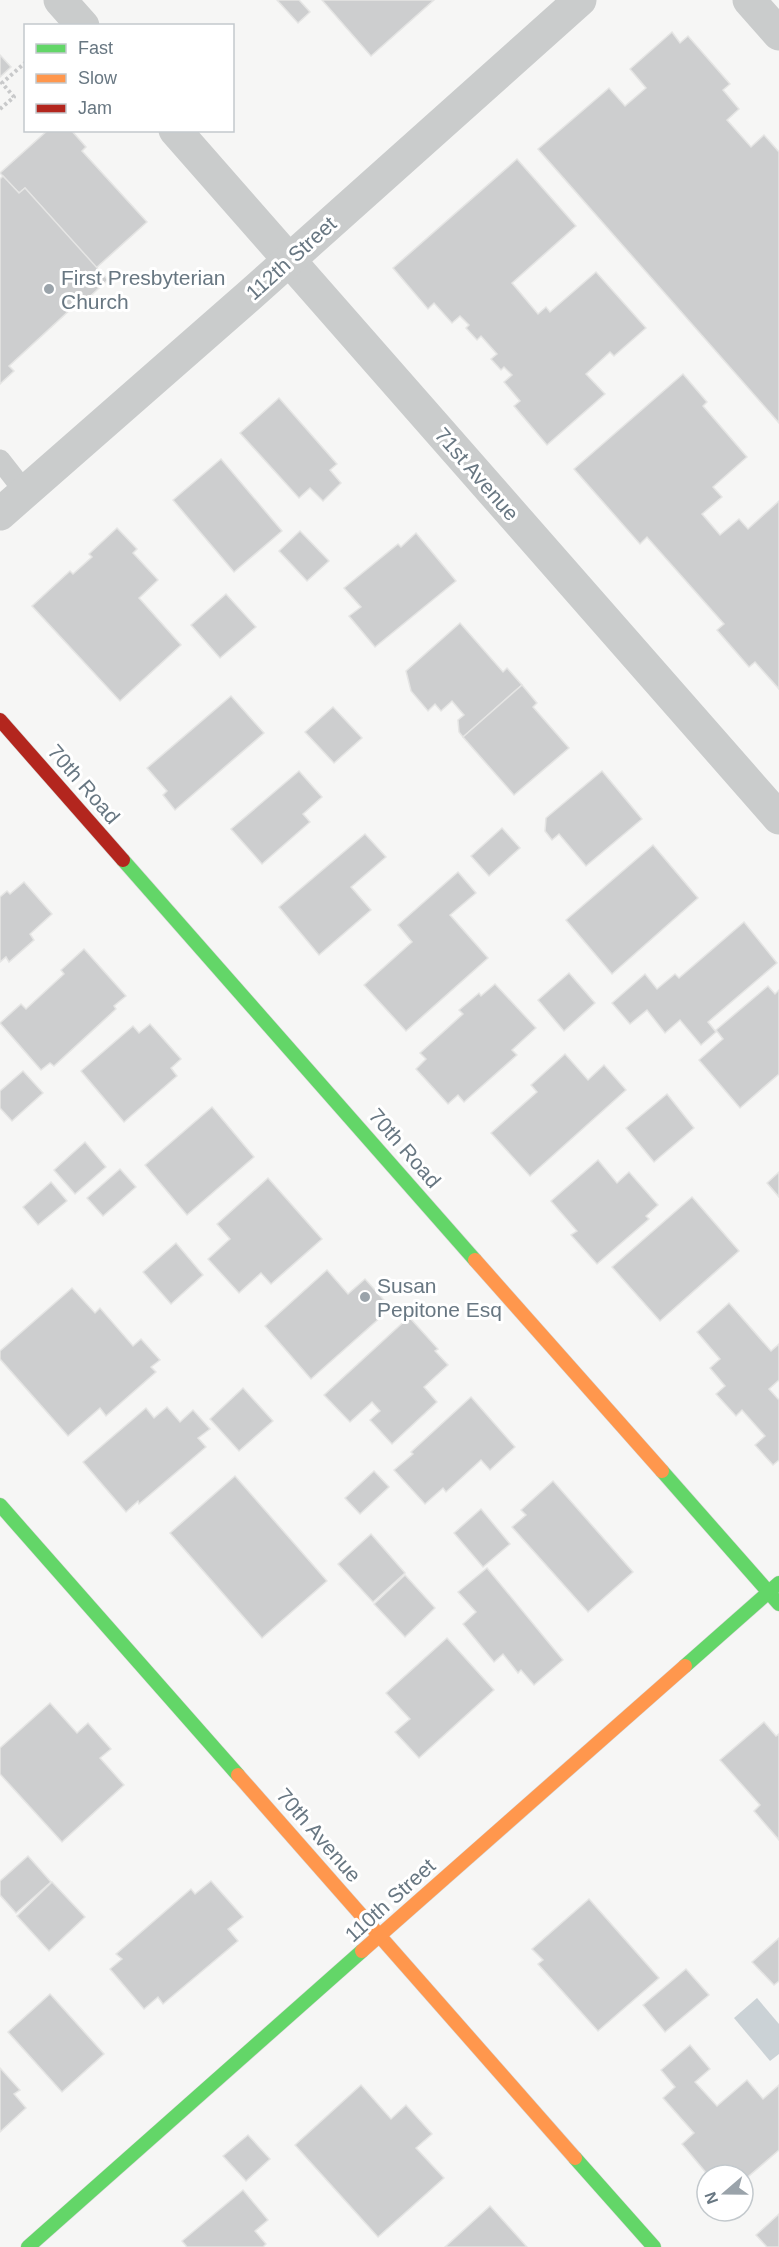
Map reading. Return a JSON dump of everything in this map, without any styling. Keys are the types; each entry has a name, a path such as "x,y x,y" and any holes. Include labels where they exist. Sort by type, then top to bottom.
{"street":[{"path":"60,0 81,24"},
{"name":"112th Street","path":"0,514 580,0"},
{"path":"749,0 779,34"},
{"name":"71st Avenue","path":"177,132 779,818"},
{"name":"70th Road","path":"0,720 774,1588 779,1604"},
{"name":"70th Avenue","path":"0,1505 654,2247"},
{"name":"110th Street","path":"28,2247 774,1588"}],"lane":[{"path":"0,460 25,492"}],"path":[{"path":"0,109 14,97 2,83 24,64"}],"shaded area":[{"path":"757,1998 779,2024 779,2054 770,2061 734,2018"}],"building":[{"path":"277,0 299,0 310,12 298,23"},
{"path":"322,0 434,0 371,56"},
{"path":"672,32 680,43 688,36 730,84 723,90 739,109 727,120 751,147 764,135 779,152 779,423 538,149 609,88 625,106 646,88 630,69"},
{"path":"0,55 11,67 0,77"},
{"path":"46,132 73,132 86,147 82,151 147,222 96,268 25,188 19,193 0,173"},
{"path":"517,159 576,226 512,283 538,314 546,307 550,312 596,272 646,328 614,356 610,352 586,374 605,394 547,445 514,406 520,401 504,382 512,375 504,367 501,370 491,359 497,354 481,336 477,340 466,328 469,325 460,316 452,323 434,303 428,309 393,268"},
{"name":"First Presbyterian Church","path":"3,176 19,193 25,188 108,280 87,299 84,297 9,366 14,371 0,384 0,179"},
{"path":"683,374 707,402 703,406 747,457 713,487 722,497 702,514 720,535 739,519 748,529 779,501 779,689 755,662 749,667 717,630 724,624 647,537 640,544 574,469"},
{"path":"279,398 337,464 330,470 341,483 323,501 310,488 299,498 240,433"},
{"path":"221,459 282,531 234,572 173,500"},
{"path":"117,528 137,549 133,553 158,580 139,598 181,645 120,701 32,606 70,571 73,574 92,557 89,554"},
{"path":"300,531 329,561 307,581 279,551"},
{"path":"416,533 456,581 375,647 349,616 361,607 344,588 398,544 401,547"},
{"path":"226,594 256,627 220,658 191,625"},
{"path":"460,623 503,672 507,668 522,685 463,737 459,732 458,720 464,715 452,701 441,711 435,704 428,711 411,691 406,671"},
{"path":"522,685 537,703 533,707 569,748 514,795 463,737"},
{"path":"231,696 264,733 175,810 163,795 167,791 147,768"},
{"path":"333,707 362,738 334,763 305,732"},
{"path":"299,771 322,797 303,814 310,822 262,864 231,829"},
{"path":"602,771 642,819 586,866 559,834 552,840 545,831 546,818"},
{"path":"502,828 520,848 489,876 471,856"},
{"path":"365,834 386,857 351,887 371,910 319,955 279,907"},
{"path":"653,845 698,898 612,974 566,920"},
{"path":"458,872 476,893 450,915 488,958 406,1031 364,985 412,942 398,925"},
{"path":"24,882 52,914 30,934 34,940 9,962 6,957 0,962 0,897 7,891 10,894"},
{"path":"744,922 777,963 708,1022 716,1032 701,1045 680,1020 665,1033 647,1010 630,1024 612,1003 645,974 657,989 675,974 679,978"},
{"path":"84,949 126,996 114,1006 116,1009 54,1066 50,1063 41,1070 0,1023 21,1004 26,1009 64,974 61,970"},
{"path":"569,973 595,1003 564,1031 538,1000"},
{"path":"495,984 536,1028 512,1050 517,1055 464,1102 458,1095 448,1104 416,1069 426,1059 420,1053 463,1014 459,1010 479,993 481,996"},
{"path":"768,986 775,994 779,990 779,1074 740,1108 699,1060 723,1039 716,1030"},
{"path":"150,1024 181,1059 171,1068 177,1076 124,1122 81,1071 133,1026 139,1033"},
{"path":"565,1054 588,1080 604,1065 626,1090 530,1176 491,1133 537,1092 531,1085"},
{"path":"23,1071 43,1093 12,1121 0,1108 0,1091"},
{"path":"667,1094 694,1128 654,1162 626,1128"},
{"path":"212,1107 254,1157 187,1215 145,1165"},
{"path":"85,1142 106,1167 75,1194 54,1170"},
{"path":"598,1160 617,1183 629,1172 658,1205 646,1216 649,1219 597,1264 571,1235 577,1231 551,1201"},
{"path":"120,1169 136,1187 103,1216 87,1198"},
{"path":"779,1172 779,1197 767,1183"},
{"path":"268,1178 322,1239 271,1284 261,1273 239,1293 208,1259 230,1239 217,1224"},
{"path":"51,1182 67,1201 38,1225 23,1207"},
{"path":"692,1197 739,1251 660,1321 612,1267"},
{"path":"176,1243 203,1275 171,1304 143,1272"},
{"path":"327,1270 348,1294 365,1279 391,1308 311,1379 265,1326"},
{"path":"72,1288 95,1313 100,1308 133,1346 141,1339 160,1360 151,1367 156,1372 106,1416 100,1408 68,1436 0,1359 0,1351"},
{"path":"729,1303 771,1351 779,1344 779,1380 769,1389 779,1400 779,1460 773,1465 755,1445 765,1436 742,1410 736,1416 716,1394 725,1386 710,1368 720,1359 697,1332"},
{"path":"409,1317 438,1349 435,1351 448,1365 424,1387 437,1402 392,1444 370,1420 380,1411 372,1402 350,1422 324,1395"},
{"path":"243,1388 273,1421 239,1451 210,1419"},
{"path":"471,1397 515,1447 490,1470 481,1460 446,1492 443,1488 425,1504 394,1470"},
{"path":"167,1407 180,1422 193,1410 210,1429 198,1438 206,1447 139,1504 138,1501 126,1512 83,1462 146,1408 154,1418"},
{"path":"374,1471 389,1487 360,1514 345,1498"},
{"path":"235,1476 327,1581 262,1638 170,1533"},
{"path":"553,1481 633,1572 588,1612 512,1527 526,1515 521,1510"},
{"path":"481,1509 510,1544 483,1567 454,1533"},
{"path":"371,1534 405,1573 373,1602 338,1564"},
{"path":"487,1568 563,1660 534,1685 521,1670 518,1673 503,1654 494,1662 463,1624 476,1612 458,1592"},
{"path":"405,1575 435,1608 405,1637 374,1604"},
{"path":"447,1638 494,1690 419,1758 395,1732 410,1719 386,1693"},
{"path":"50,1703 77,1733 88,1723 111,1749 100,1758 124,1785 62,1842 0,1774 0,1748"},
{"path":"764,1722 776,1736 779,1734 779,1840 754,1811 760,1805 720,1760"},
{"path":"28,1856 51,1882 16,1913 0,1895 0,1881"},
{"path":"211,1881 243,1917 228,1929 238,1941 163,2004 158,1997 144,2009 110,1969 122,1959 116,1954 191,1889 195,1894"},
{"path":"52,1882 85,1917 49,1951 17,1916"},
{"path":"589,1899 659,1978 598,2031 538,1964 543,1960 532,1949"},
{"path":"779,1938 779,1981 774,1985 752,1962"},
{"path":"686,1969 709,1995 665,2032 643,2005"},
{"path":"50,1994 104,2054 62,2092 8,2032"},
{"path":"690,2045 710,2069 695,2082 717,2106 747,2080 763,2099 779,2085 779,2150 755,2171 755,2163 698,2163 682,2144 694,2133 663,2098 675,2087 661,2070"},
{"path":"0,2068 20,2090 14,2094 26,2108 0,2132"},
{"path":"361,2085 391,2119 406,2105 432,2134 416,2148 444,2178 378,2237 295,2145"},
{"path":"248,2135 270,2159 246,2181 223,2156"},
{"path":"243,2190 268,2220 255,2231 266,2244 263,2247 187,2247 182,2241"},
{"path":"490,2206 527,2247 445,2247"},
{"path":"779,2214 779,2247 767,2247 756,2235"}],"traffic: fast":[{"path":"123,860 475,1260"},
{"path":"662,1471 779,1604"},
{"path":"0,1505 238,1775"},
{"path":"685,1666 779,1583"},
{"path":"28,2247 362,1951"},
{"path":"575,2158 654,2247"}],"traffic: slow":[{"path":"475,1260 662,1471"},
{"path":"362,1951 685,1666"},
{"path":"238,1775 575,2158"}],"traffic: jam":[{"path":"0,720 123,860"}],"place":[{"name":"First Presbyterian Church","path":"49,289"},
{"name":"Susan Pepitone Esq","path":"365,1297"}]}
